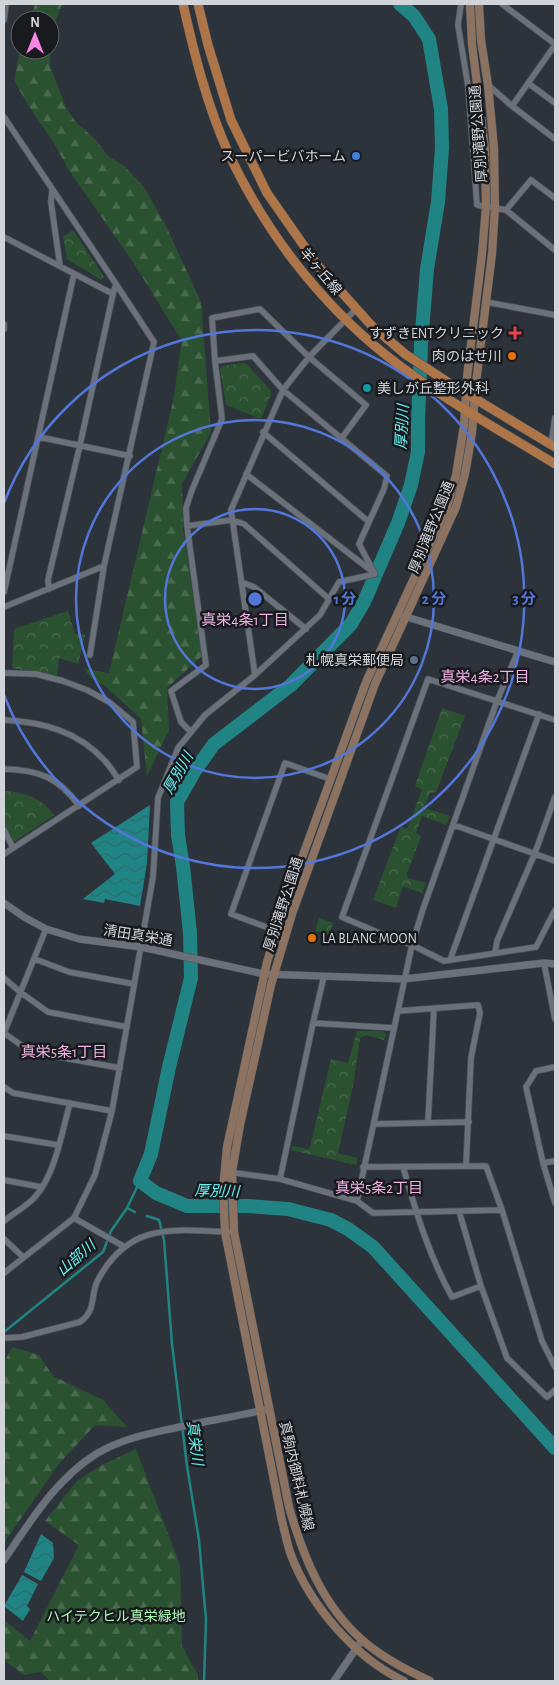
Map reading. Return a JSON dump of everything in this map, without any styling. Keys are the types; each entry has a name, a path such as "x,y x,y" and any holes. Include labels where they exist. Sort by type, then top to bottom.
{"main road":[{"name":"羊ヶ丘線","path":"183,4 202,79 228,151 256,204 286,252 346,320 404,369 469,413 492,424 555,464"},
{"name":"羊ヶ丘線","path":"198,4 208,45 231,120 267,193 300,243 318,266 371,325 405,354 553,446"},
{"name":"厚別滝野公園通","path":"228,1172 274,974 292,914 351,745 375,684 456,507 465,474 486,207 485,149 472,44 470,4"},
{"name":"厚別滝野公園通","path":"470,396 486,302 495,208 494,148 488,85 481,40 479,4"},
{"name":"厚別滝野公園通","path":"228,1172 226,1147 264,974 277,931 366,682 447,507 469,413"},
{"name":"真駒内御料札幌線","path":"228,1172 232,1189 234,1232 289,1507 299,1542 315,1578 327,1599 362,1640 393,1662 430,1681"},
{"name":"真駒内御料札幌線","path":"228,1172 223,1189 225,1232 282,1522 292,1555 308,1590 324,1614 355,1649 404,1681"}],"street":[{"path":"4,20 6,4"},
{"path":"461,4 458,25 468,86 478,205 506,210 555,250"},
{"path":"502,4 555,44 512,106"},
{"path":"528,83 555,103"},
{"path":"488,85 555,139"},
{"path":"4,117 6,123 154,342 104,566 90,655"},
{"path":"506,210 531,180 555,198"},
{"path":"52,191 51,202 60,266"},
{"path":"4,237 113,294"},
{"path":"4,592 40,437 74,274"},
{"path":"49,589 48,580 116,284"},
{"path":"486,302 555,315"},
{"path":"255,675 231,510 283,390 309,357 356,308"},
{"path":"191,732 181,722 171,691 206,665 186,508 222,419 212,318 260,309 309,357 366,404 342,439"},
{"path":"4,324 4,329"},
{"path":"215,361 252,356 283,390 387,476 384,489 359,544 375,574"},
{"path":"553,446 555,418"},
{"path":"264,432 369,522"},
{"path":"40,437 130,456"},
{"path":"246,474 375,574"},
{"path":"187,526 232,520 244,524 329,599"},
{"path":"4,607 104,566"},
{"path":"4,1273 74,1218 95,1175 112,1111 153,877 158,798 178,748 205,715 255,675 320,615 339,582 375,574"},
{"path":"241,582 254,587 306,629"},
{"path":"397,614 555,662"},
{"path":"357,1201 412,945 497,702 518,651"},
{"path":"4,673 36,674 63,680 109,702 133,722 136,767 4,854"},
{"path":"555,720 428,679 342,917 384,936 412,945 444,961 536,947 555,910"},
{"path":"450,960 539,714"},
{"path":"4,720 48,725 80,740 105,760 119,780"},
{"path":"277,931 231,914 285,763 330,779"},
{"path":"4,768 25,769 44,775 64,788 79,806"},
{"path":"495,954 497,941 535,854 555,797"},
{"path":"454,825 555,861"},
{"path":"4,830 13,848"},
{"name":"清田真栄通","path":"4,903 46,929 79,939 141,947 264,974 404,979 555,963"},
{"path":"46,929 4,1033 30,1052 120,1068"},
{"path":"35,959 69,972 134,984"},
{"path":"544,963 555,1019"},
{"path":"280,1179 324,976"},
{"path":"4,978 48,1012 127,1027"},
{"path":"398,1010 478,1005 480,1013 471,1058 466,1166"},
{"path":"428,1122 434,1008"},
{"path":"313,1023 394,1028"},
{"path":"555,1067 536,1071 526,1087 543,1163 555,1203"},
{"path":"4,1087 12,1093 112,1111"},
{"path":"4,1220 35,1197 54,1165 70,1103"},
{"path":"374,1124 469,1122"},
{"path":"4,1136 58,1144"},
{"path":"543,1163 555,1161"},
{"path":"364,1167 486,1166 502,1210 542,1340 555,1367"},
{"path":"403,1167 416,1212 439,1274 452,1297 481,1286"},
{"path":"228,1172 280,1179 357,1201 373,1212 502,1210"},
{"path":"4,1180 41,1187"},
{"path":"459,1211 481,1286 507,1358 547,1397 555,1390"},
{"path":"74,1218 121,1245"},
{"path":"6,1338 22,1337 80,1322 88,1317 92,1310 98,1278 121,1245 153,1233 172,1230 234,1232"},
{"path":"4,1239 23,1257"},
{"path":"4,1560 44,1503 79,1466 96,1454 138,1435 269,1409"},
{"path":"334,1681 362,1640"}],"green space":[{"path":"35,4 62,4 60,10 33,10"},
{"path":"18,60 50,60 50,66 66,107 75,121 96,140 108,156 124,166 144,187 166,226 201,302 211,432 182,484 183,529 202,656 167,688 169,730 147,776 141,719 104,685 93,680 84,669 109,673 173,401 182,341 133,262 70,172 14,80"},
{"path":"73,230 104,277 101,280 67,259 63,237"},
{"path":"244,363 271,391 261,419 226,405 220,369 222,366"},
{"path":"68,611 75,634 85,635 78,664 59,658 57,676 12,668 14,629"},
{"path":"442,708 465,716 436,792 430,793 424,808 450,816 446,825 422,816 416,833 421,836 407,874 408,878 426,883 422,893 403,886 396,908 373,900 401,826 407,829 422,790 415,786"},
{"path":"4,791 32,797 44,804 54,815 14,842 10,840 4,827"},
{"path":"319,918 333,923 329,935 315,931"},
{"path":"357,1031 383,1031 386,1034 384,1040 366,1035 360,1038 353,1086 338,1153 357,1158 356,1165 291,1150 292,1146 307,1149 310,1147 331,1059 348,1063"},
{"path":"12,1347 39,1355 53,1376 103,1400 127,1427 95,1425 58,1465 4,1543 4,1362"},
{"name":"ハイテクヒル真栄緑地","path":"136,1449 180,1565 182,1646 198,1675 198,1681 50,1681 41,1672 24,1675 4,1660 4,1620 30,1641 79,1545 45,1521 77,1481 100,1466"}],"water":[{"path":"150,805 147,863 140,906 105,899 104,903 83,899 115,874 91,843"},
{"path":"41,1534 53,1543 54,1558 41,1581 24,1572"},
{"path":"22,1575 38,1584 27,1606 30,1609 23,1621 4,1606"}],"waterway":[{"name":"厚別川","path":"400,4 414,16 429,39 441,109 442,148 438,202 427,269 421,344 418,452 411,485 398,523 364,602 351,624 291,685 214,744 194,772 177,802 178,835 190,933 191,978 169,1067 151,1154 140,1181 156,1193 187,1206 248,1206 288,1209 331,1220 348,1229 373,1247 555,1448"},
{"name":"山部川","path":"4,1332 103,1252 111,1231 127,1208 140,1181"},
{"name":"真栄川","path":"127,1208 135,1212"},
{"name":"真栄川","path":"147,1216 159,1220 164,1240 172,1344 187,1466 199,1540 206,1620 204,1681"}],"place":[{"name":"スーパービバホーム","path":"356,156"},
{"name":"すずきENTクリニック","path":"515,333"},
{"name":"肉のはせ川","path":"512,356"},
{"name":"美しが丘整形外科","path":"367,388"},
{"name":"札幌真栄郵便局","path":"414,660"},
{"name":"LA BLANC MOON","path":"312,938"}],"district":[{"name":"真栄4条1丁目","path":"245,620"},
{"name":"真栄4条2丁目","path":"485,677"},
{"name":"真栄5条1丁目","path":"64,1052"},
{"name":"真栄5条2丁目","path":"379,1188"}]}
